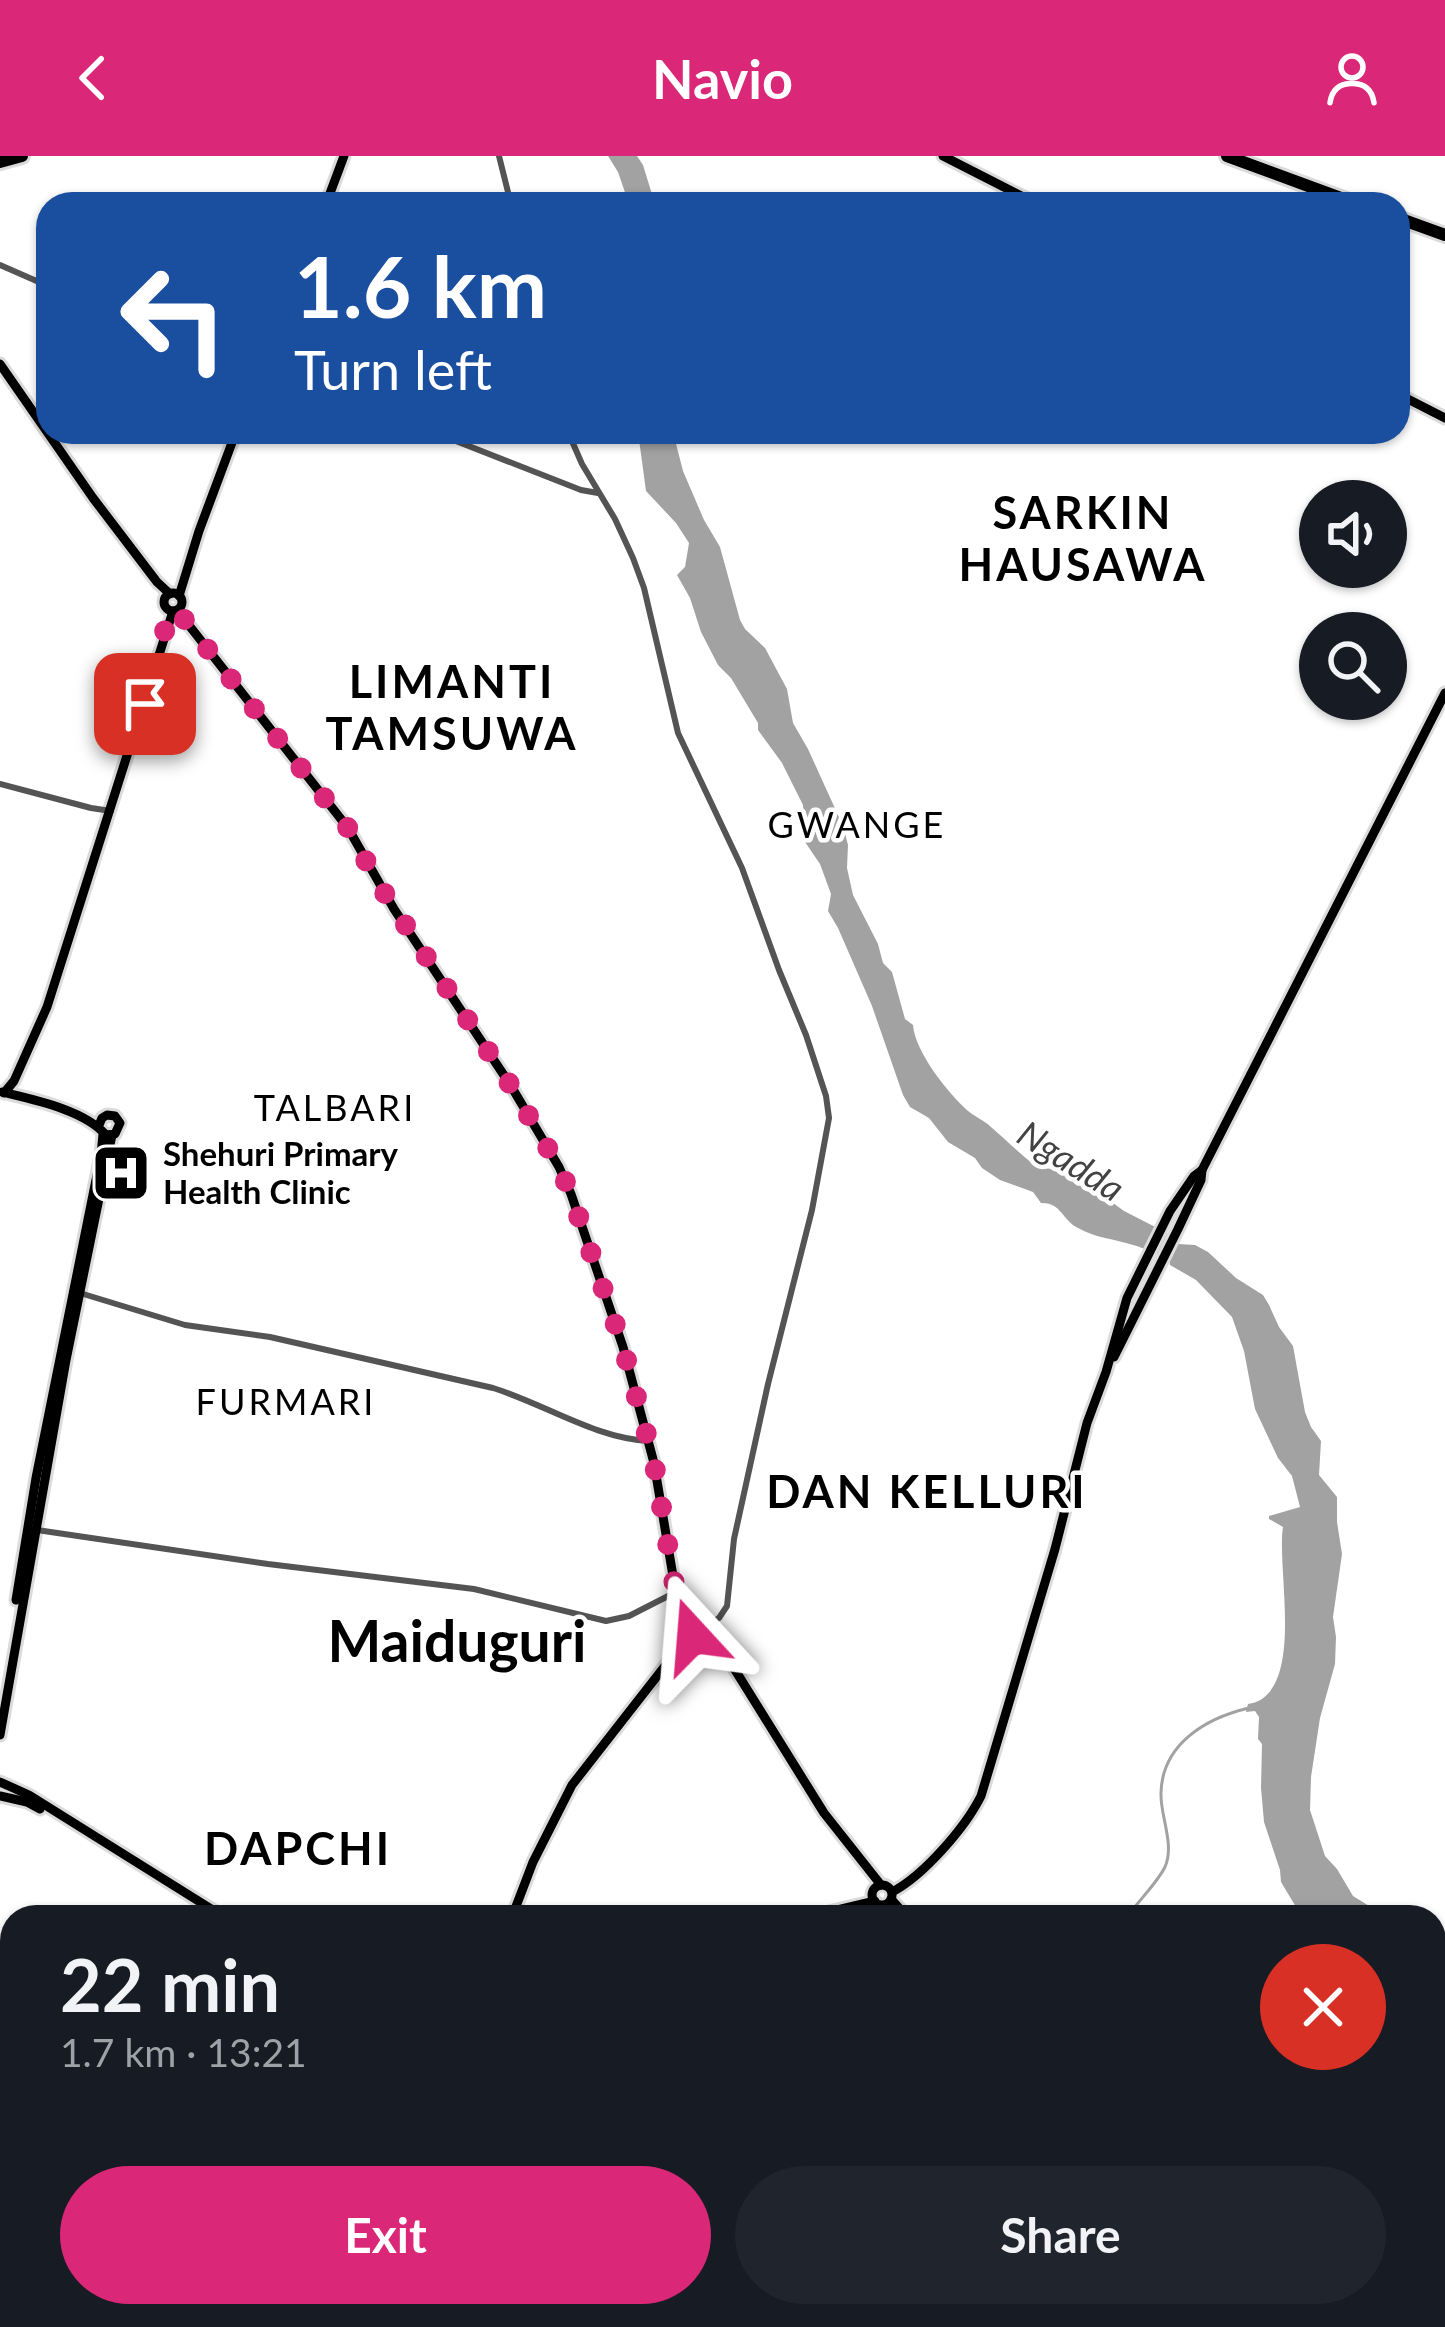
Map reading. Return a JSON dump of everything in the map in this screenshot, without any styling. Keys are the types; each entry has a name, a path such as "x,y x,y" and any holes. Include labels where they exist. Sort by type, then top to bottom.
{"highway":[{"path":"0,162 22,156"},
{"path":"1210,156 1304,192"},
{"path":"1227,156 1324,192"},
{"path":"1410,226 1445,238"}],"main road":[{"path":"330,192 344,156"},
{"path":"943,156 1013,192"},
{"path":"0,364 36,416"},
{"path":"1410,400 1445,418"},
{"path":"56,444 348,828 394,909 549,1150 580,1219 623,1347 649,1441 671,1570 700,1627 698,1642 709,1640"},
{"path":"2,1092 14,1081 47,1007 173,602 232,444"},
{"path":"1106,1372 1178,1229 1202,1170 1445,693"},
{"path":"14,1081 18,1096"},
{"path":"2,1092 104,1128"},
{"path":"0,1735 32,1529 80,1292 104,1128"},
{"path":"0,1698 104,1128"},
{"path":"851,1905 882,1894 923,1867 964,1825 981,1796 1127,1298 1163,1223 1202,1170"},
{"path":"700,1627 713,1629 709,1640"},
{"path":"517,1905 572,1785 700,1627"},
{"path":"709,1640 770,1724 824,1813 893,1905"},
{"path":"0,1782 205,1905"},
{"path":"0,1796 27,1802 195,1905"}],"street":[{"path":"500,156 508,192"},
{"path":"0,266 36,281"},
{"path":"464,444 599,493"},
{"path":"574,444 641,579 678,734 742,868 806,1035 829,1118 812,1210 734,1539 727,1606 718,1618 700,1627"},
{"path":"0,784 111,811"},
{"path":"80,1292 185,1325 270,1337 493,1388 625,1440 649,1441"},
{"path":"32,1529 474,1589 605,1622 629,1616 678,1591"}],"shaded area":[{"path":"608,156 637,156 651,192 625,192"},
{"path":"640,444 676,444 683,471 720,547 740,620 765,648 787,689 793,723 843,826 853,895 883,963 892,972 905,1019 913,1025 920,1047 951,1094 1033,1164 1069,1171 1178,1244 1208,1252 1263,1295 1293,1346 1305,1412 1321,1441 1319,1475 1337,1497 1342,1554 1333,1617 1335,1664 1320,1718 1310,1810 1325,1856 1353,1896 1368,1905 1295,1905 1281,1882 1264,1822 1259,1717 1255,1711 1246,1712 1248,1704 1266,1695 1283,1655 1283,1527 1269,1516 1300,1507 1292,1476 1255,1409 1232,1317 1196,1280 1170,1265 1169,1259 1078,1228 1033,1192 982,1168 975,1158 948,1142 929,1118 910,1107 872,1006 828,911 831,894 805,842 803,805 701,632 677,575 685,567 689,543 646,491"}],"waterway":[{"path":"1137,1905 1168,1858 1161,1793 1169,1760 1203,1726 1249,1708"}],"place":[{"name":"Shehuri Primary Health Clinic","path":"121,1173"}],"district":[{"name":"SARKIN HAUSAWA","path":"1083,539"},
{"name":"LIMANTI TAMSUWA","path":"452,708"},
{"name":"GWANGE","path":"857,825"},
{"name":"TALBARI","path":"335,1108"},
{"name":"FURMARI","path":"286,1402"},
{"name":"DAN KELLURI","path":"927,1492"},
{"name":"Maiduguri","path":"457,1642"},
{"name":"DAPCHI","path":"298,1849"}],"route":[{"path":"145,704 166,626 177,610 348,828 394,909 539,1132 571,1194 623,1347 654,1462 674,1582 697,1625 693,1636"}],"water label":[{"name":"Ngadda","path":"1071,1161"}]}
